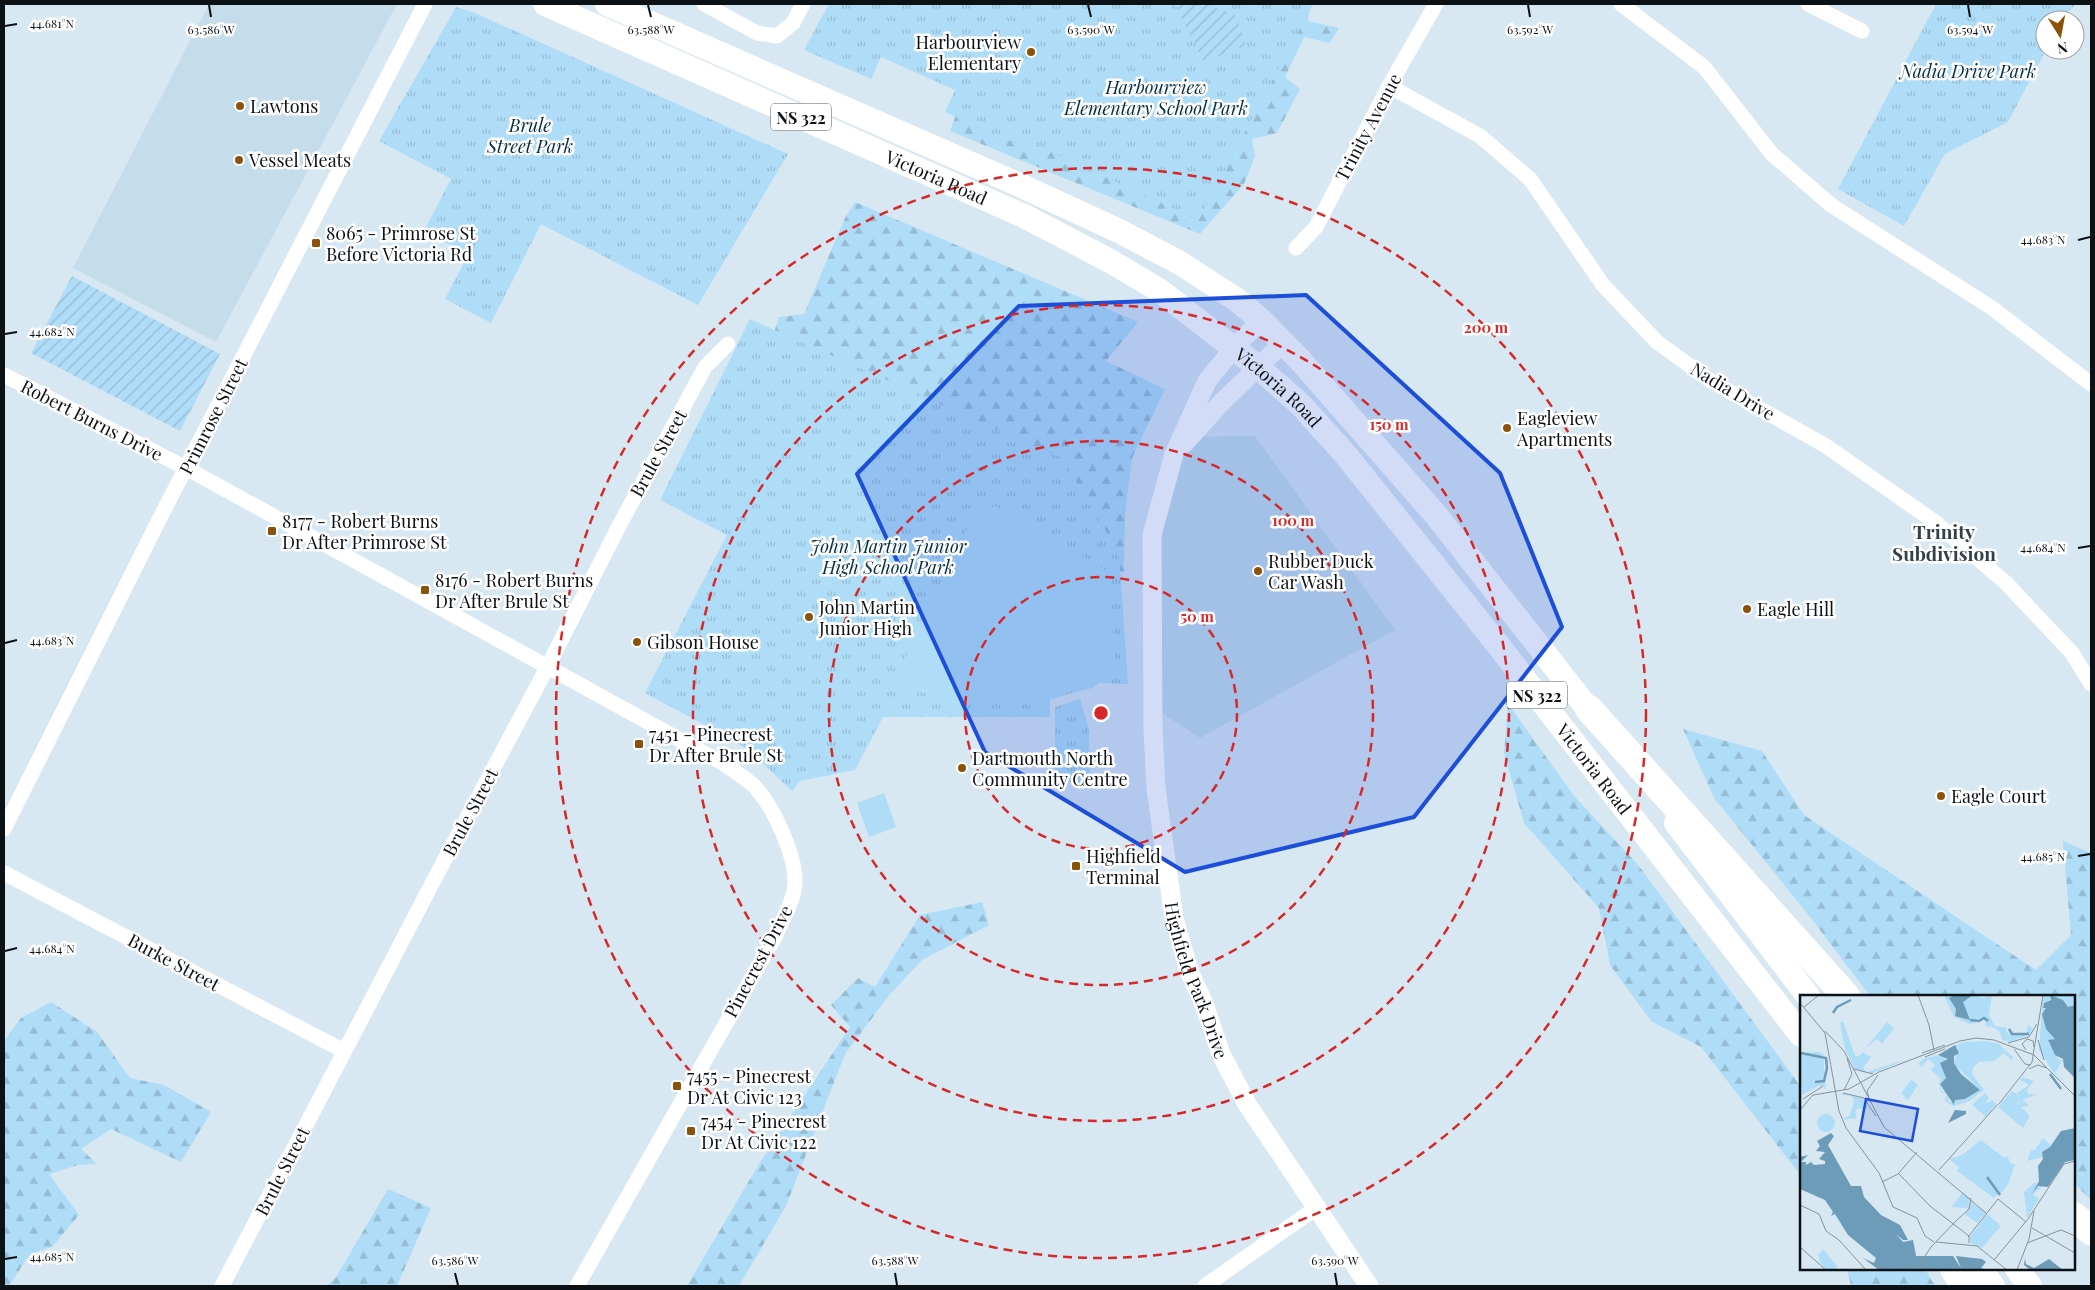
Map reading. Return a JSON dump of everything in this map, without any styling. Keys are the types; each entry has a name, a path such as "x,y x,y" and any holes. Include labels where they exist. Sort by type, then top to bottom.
{"highway":[{"path":"1589,710 1845,995"},
{"path":"2075,1217 2091,1231"},
{"path":"1955,1270 1965,1286"}],"main road":[{"name":"Victoria Road","path":"545,4 1024,216 1110,261 1159,290 1259,368 1301,405 1345,454 1498,645 1800,1034"},
{"name":"Victoria Road","path":"607,4 1024,187 1118,231 1180,262 1237,300 1261,320 1283,343 1436,515 1589,710 1807,995"},
{"path":"1981,1270 1993,1286"},
{"path":"2018,1270 2030,1286"}],"street":[{"name":"Primrose Street","path":"4,829 186,468 425,4"},
{"path":"704,4 757,33 777,36 793,22 803,4"},
{"name":"Trinity Avenue","path":"1296,248 1316,227 1390,86 1436,4"},
{"path":"1621,4 1704,67 1772,154 1831,205 1992,308 2091,384"},
{"path":"1808,4 1862,31"},
{"name":"Nadia Drive","path":"1390,86 1480,136 1530,179 1603,285 1657,342 1711,381 1826,446 1935,522 2006,583 2072,653 2091,684"},
{"name":"Highfield Park Drive","path":"1261,320 1234,348 1208,380 1174,454 1152,535 1155,773 1172,905 1189,971 1204,1004 1221,1054 1247,1104 1369,1286"},
{"name":"Highfield Park Drive","path":"1174,454 1221,403 1283,343"},
{"name":"Brule Street","path":"222,1286 548,666 619,526 706,367 728,344"},
{"name":"Robert Burns Drive","path":"4,375 186,468 548,666"},
{"name":"Pinecrest Drive","path":"548,666 724,764 754,786 771,811 784,838 795,882 790,901 776,935 577,1286"},
{"name":"Burke Street","path":"4,873 344,1051"},
{"path":"1205,1286 1316,1208"}],"highlighted area":[{"path":"1306,295 1500,473 1562,627 1414,817 1185,872 985,752 857,474 1019,306"}],"shaded area":[{"path":"209,4 397,4 216,342 73,268"},
{"path":"1255,436 1395,630 1200,738 1150,705 1144,589 1176,437"}],"green space":[{"name":"Harbourview Elementary School Park","path":"829,4 1313,4 1198,220 1036,145 1033,151 945,112 955,90 881,57 871,79 804,50"},
{"path":"1175,4 1205,4 1236,15 1246,45 1204,62"},
{"name":"Nadia Drive Park","path":"1936,4 2076,4 2070,10 2035,10 2035,60 2041,60 2008,122 1945,154 1904,226 1838,189"},
{"name":"Brule Street Park","path":"456,7 475,13 788,154 698,305 541,224 491,323 445,299 468,255 424,231 451,179 379,141"},
{"path":"1310,8 1308,21 1339,28 1330,43 1304,37 1285,77 1300,89 1277,133 1252,139 1255,156 1244,184 1200,234 950,131 965,89"},
{"path":"855,202 1138,322 1106,361 1165,389 1132,458 1125,513 1124,572 1112,572 771,341 779,317 804,314 845,218"},
{"path":"72,276 220,354 180,431 31,353"},
{"name":"John Martin Junior High School Park","path":"750,319 1062,458 1119,553 1128,684 1099,683 1092,688 1050,699 1050,717 883,717 855,770 800,781 792,791 750,751 645,693 727,535 660,500"},
{"path":"985,506 997,507 1109,572 1116,673 1049,698 1009,704 976,703 894,686 913,639 976,511"},
{"path":"1080,699 1089,729 1090,788 1055,777 1055,707"},
{"path":"1508,704 1575,797 1639,866 1800,1086 1800,1175 1701,1047 1651,1021 1610,965 1599,908 1524,823 1504,753"},
{"path":"1683,729 1762,751 1804,815 2036,970 2071,935 2063,841 2091,853 2091,1200 2075,1184 2075,995 1869,995 1807,913 1714,798"},
{"path":"884,793 896,827 869,837 857,803"},
{"path":"982,902 989,925 922,960 891,993 845,1054 786,1206 739,1286 687,1286 759,1164 850,1027 831,1005 858,978 875,987 920,915"},
{"path":"51,1002 97,1032 130,1078 164,1085 211,1112 181,1162 111,1129 81,1149 97,1164 78,1165 49,1174 79,1215 52,1247 30,1254 9,1286 4,1286 4,1041 21,1018"},
{"path":"388,1189 431,1208 397,1286 327,1286 336,1277"},
{"path":"1847,1270 1926,1270 1935,1286 1851,1286"}],"place":[{"name":"Harbourview Elementary","path":"1031,52"},
{"name":"Lawtons","path":"240,106"},
{"name":"Vessel Meats","path":"239,160"},
{"name":"8065 - Primrose St Before Victoria Rd","path":"316,243"},
{"name":"Eagleview Apartments","path":"1507,428"},
{"name":"8177 - Robert Burns Dr After Primrose St","path":"272,531"},
{"name":"Rubber Duck Car Wash","path":"1258,571"},
{"name":"8176 - Robert Burns Dr After Brule St","path":"425,590"},
{"name":"Eagle Hill","path":"1747,609"},
{"name":"John Martin Junior High","path":"809,617"},
{"name":"Gibson House","path":"637,642"},
{"name":"7451 - Pinecrest Dr After Brule St","path":"639,744"},
{"name":"Dartmouth North Community Centre","path":"962,768"},
{"name":"Eagle Court","path":"1941,796"},
{"name":"Highfield Terminal","path":"1076,866"},
{"name":"7455 - Pinecrest Dr At Civic 123","path":"677,1086"},
{"name":"7454 - Pinecrest Dr At Civic 122","path":"691,1131"}],"district":[{"name":"Trinity Subdivision","path":"1944,542"}]}
